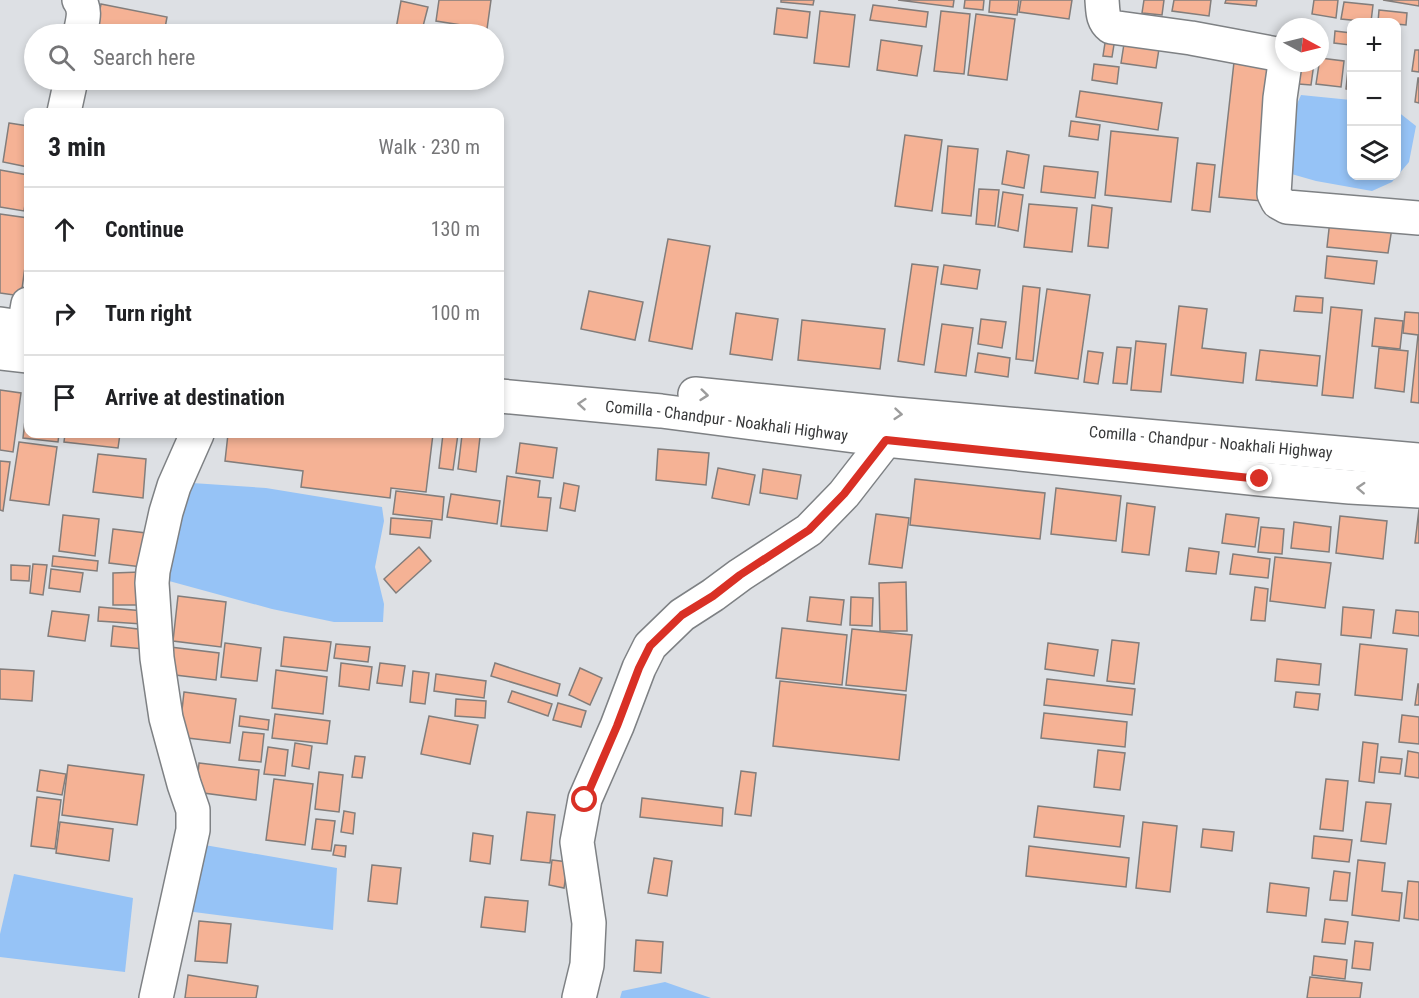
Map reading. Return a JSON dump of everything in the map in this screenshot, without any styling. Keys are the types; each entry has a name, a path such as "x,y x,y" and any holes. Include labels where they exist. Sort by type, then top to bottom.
{"main road":[{"path":"79,0 85,11 82,24"},
{"path":"1102,0 1103,16 1112,27 1191,38 1275,55"},
{"path":"1283,72 1274,194 1278,202 1287,207 1419,218"},
{"path":"65,108 69,90"},
{"path":"0,353 22,328"},
{"name":"Comilla - Chandpur - Noakhali Highway","path":"504,374 896,414 1419,460"},
{"name":"Comilla - Chandpur - Noakhali Highway","path":"504,396 661,411 886,440 1260,479 1419,491"},
{"path":"156,998 193,830 193,810 166,718 157,658 152,584 166,512 174,486 195,438"},
{"path":"579,998 587,966 590,923 577,842 585,800 650,646 682,615 809,530 844,494 886,440"}],"water":[{"path":"1301,95 1347,100 1347,180 1394,180 1372,191 1316,181 1288,173 1285,131"},
{"path":"1401,114 1416,126 1409,162 1401,171"},
{"path":"192,483 266,488 382,507 384,521 375,567 384,604 383,622 334,622 272,609 169,581 172,543"},
{"path":"199,844 337,868 333,930 186,911"},
{"path":"14,874 133,898 125,972 0,957 0,934"},
{"path":"665,982 711,998 620,998 622,991"}],"building":[{"path":"439,0 491,0 488,24 455,24 436,21"},
{"path":"781,0 814,0 813,5 781,2"},
{"path":"898,0 954,0 953,7"},
{"path":"965,0 984,0 983,10 964,8"},
{"path":"990,0 1019,0 1017,15 989,12"},
{"path":"1021,0 1072,0 1069,19 1019,12"},
{"path":"1144,0 1164,0 1162,15 1142,13"},
{"path":"1174,0 1211,0 1209,16 1172,11"},
{"path":"1226,0 1257,0 1256,6 1225,3"},
{"path":"1314,0 1338,0 1336,18 1312,14"},
{"path":"1383,0 1419,0 1419,6"},
{"path":"401,1 428,7 424,24 397,24"},
{"path":"1344,2 1373,5 1371,18 1341,19"},
{"path":"101,4 167,17 166,24 97,24"},
{"path":"873,5 928,12 926,27 870,20"},
{"path":"777,8 810,12 807,38 774,34"},
{"path":"1379,10 1407,13 1406,25 1401,24 1401,18 1378,18"},
{"path":"820,11 855,15 849,67 814,63"},
{"path":"941,11 970,14 964,74 934,71"},
{"path":"976,14 1015,19 1007,80 968,75"},
{"path":"1107,30 1116,32 1112,57 1103,56"},
{"path":"1126,31 1161,36 1156,68 1121,63"},
{"path":"1335,31 1347,32 1347,45 1334,43"},
{"path":"881,40 922,46 917,76 877,70"},
{"path":"1415,50 1419,50 1419,72 1412,71"},
{"path":"1235,53 1275,57 1262,201 1219,197"},
{"path":"1329,59 1344,61 1341,87 1316,84 1318,72 1329,72"},
{"path":"1094,64 1119,67 1117,84 1092,80"},
{"path":"1288,72 1313,72 1311,85 1286,83"},
{"path":"1419,78 1419,103 1415,102"},
{"path":"1080,91 1162,103 1158,130 1076,117"},
{"path":"1071,121 1100,125 1098,140 1069,136"},
{"path":"9,123 24,125 24,166 3,162"},
{"path":"1111,131 1178,138 1171,202 1105,195"},
{"path":"905,135 942,140 932,211 895,206"},
{"path":"948,146 978,149 971,216 942,213"},
{"path":"1007,151 1029,155 1024,188 1002,184"},
{"path":"1197,163 1215,165 1210,212 1192,210"},
{"path":"1044,166 1098,172 1095,198 1041,192"},
{"path":"0,170 24,174 24,211 0,207"},
{"path":"979,189 999,190 995,226 976,224"},
{"path":"1003,192 1023,195 1018,231 998,227"},
{"path":"1029,204 1077,208 1072,252 1024,247"},
{"path":"1092,205 1112,208 1108,248 1088,246"},
{"path":"0,214 24,217 24,274 21,296 0,293"},
{"path":"1330,220 1392,228 1388,253 1327,247"},
{"path":"668,239 710,246 692,349 649,341"},
{"path":"1327,256 1377,261 1374,284 1325,278"},
{"path":"912,264 938,267 924,365 898,361"},
{"path":"944,265 980,270 977,289 941,284"},
{"path":"1023,286 1040,288 1033,361 1016,359"},
{"path":"1047,289 1090,295 1078,379 1035,373"},
{"path":"589,291 643,302 635,340 581,329"},
{"path":"1296,296 1323,298 1322,313 1294,311"},
{"path":"1179,306 1207,309 1202,348 1246,353 1243,383 1171,375"},
{"path":"1331,307 1362,310 1353,398 1322,395"},
{"path":"1405,312 1419,313 1419,403 1411,402 1418,335 1403,333"},
{"path":"736,313 778,319 772,360 730,354"},
{"path":"1375,318 1403,321 1400,349 1372,346"},
{"path":"981,319 1006,322 1002,348 978,344"},
{"path":"802,320 885,329 880,369 798,360"},
{"path":"942,324 973,328 966,376 935,372"},
{"path":"1136,341 1166,344 1161,392 1131,390"},
{"path":"1117,347 1131,348 1127,384 1113,383"},
{"path":"1379,348 1408,351 1404,392 1375,388"},
{"path":"1260,350 1320,356 1317,386 1256,380"},
{"path":"1088,351 1103,353 1098,384 1084,382"},
{"path":"978,353 1010,358 1008,377 975,372"},
{"path":"0,390 21,393 13,452 0,450"},
{"path":"24,429 24,438 58,438 58,442 23,438"},
{"path":"64,438 119,438 118,448 64,442"},
{"path":"228,438 433,438 426,492 391,488 390,498 301,487 303,471 225,461"},
{"path":"443,438 457,438 453,470 439,468"},
{"path":"462,438 480,438 476,472 458,469"},
{"path":"19,442 57,447 49,505 10,500"},
{"path":"520,443 557,448 553,478 516,473"},
{"path":"658,449 709,453 706,485 656,480"},
{"path":"98,454 146,459 143,498 93,492"},
{"path":"0,461 10,462 3,511 0,510"},
{"path":"718,468 755,475 749,505 712,498"},
{"path":"763,469 801,475 797,499 760,493"},
{"path":"507,476 540,481 538,497 551,498 547,531 501,526"},
{"path":"915,479 1045,493 1040,539 910,525"},
{"path":"564,483 579,486 575,511 560,508"},
{"path":"1056,488 1121,496 1116,541 1051,534"},
{"path":"396,491 444,497 442,520 393,514"},
{"path":"451,494 500,501 497,524 447,517"},
{"path":"1127,503 1155,507 1149,555 1122,552"},
{"path":"1419,509 1419,543 1415,543"},
{"path":"876,514 909,518 902,568 869,564"},
{"path":"1226,514 1259,518 1255,547 1222,543"},
{"path":"63,515 99,519 95,556 59,551"},
{"path":"1340,516 1387,521 1383,559 1336,553"},
{"path":"391,518 432,521 430,538 390,534"},
{"path":"1294,522 1331,527 1329,552 1291,548"},
{"path":"1261,527 1284,529 1282,554 1258,552"},
{"path":"113,529 146,533 142,567 109,563"},
{"path":"419,547 431,561 396,593 384,579"},
{"path":"1189,548 1219,552 1216,574 1186,571"},
{"path":"1233,554 1270,559 1268,578 1230,574"},
{"path":"53,556 98,561 97,571 52,566"},
{"path":"1275,557 1331,563 1325,608 1270,601"},
{"path":"33,564 47,565 43,595 30,593"},
{"path":"11,565 30,566 29,581 11,580"},
{"path":"51,569 83,573 80,592 49,588"},
{"path":"141,572 142,605 113,605 113,573"},
{"path":"906,582 907,631 880,631 879,583"},
{"path":"1255,587 1268,589 1265,621 1251,620"},
{"path":"178,596 226,602 221,647 173,641"},
{"path":"810,597 844,600 841,625 807,621"},
{"path":"851,597 873,598 872,626 850,625"},
{"path":"99,607 144,611 142,624 98,621"},
{"path":"1343,607 1374,610 1371,638 1341,635"},
{"path":"1396,610 1419,612 1419,636 1393,633"},
{"path":"52,611 89,615 85,641 48,636"},
{"path":"113,626 146,630 144,649 111,646"},
{"path":"782,628 847,635 842,685 776,678"},
{"path":"852,629 912,635 906,691 846,685"},
{"path":"284,637 331,642 327,671 281,666"},
{"path":"1112,640 1139,643 1134,684 1107,681"},
{"path":"225,643 261,648 257,681 221,677"},
{"path":"1048,643 1098,650 1094,676 1045,669"},
{"path":"336,644 370,647 368,662 334,658"},
{"path":"1360,644 1407,649 1402,700 1355,695"},
{"path":"170,647 219,653 216,680 167,674"},
{"path":"1277,659 1321,664 1319,685 1275,681"},
{"path":"341,663 372,667 369,690 339,686"},
{"path":"380,663 405,666 402,686 377,683"},
{"path":"495,663 560,684 557,696 491,676"},
{"path":"580,668 602,678 590,705 569,695"},
{"path":"0,669 34,671 32,701 0,699"},
{"path":"276,670 327,677 323,714 272,708"},
{"path":"413,671 429,673 425,704 410,702"},
{"path":"436,674 486,681 484,698 434,691"},
{"path":"1047,679 1135,689 1132,715 1044,705"},
{"path":"780,681 906,695 899,760 773,746"},
{"path":"1418,684 1419,705 1415,705"},
{"path":"512,691 552,704 548,716 508,702"},
{"path":"184,692 236,699 230,743 179,737"},
{"path":"1296,692 1320,694 1318,710 1294,707"},
{"path":"456,699 486,701 485,718 455,716"},
{"path":"558,703 586,711 581,727 553,720"},
{"path":"1044,713 1127,722 1125,747 1041,738"},
{"path":"275,714 330,721 327,744 272,738"},
{"path":"1402,715 1419,717 1419,744 1399,742"},
{"path":"240,716 269,720 268,730 239,726"},
{"path":"429,716 478,725 470,764 421,754"},
{"path":"243,732 264,734 261,762 239,760"},
{"path":"1363,742 1378,744 1374,783 1359,781"},
{"path":"295,743 312,746 309,769 292,766"},
{"path":"268,747 288,750 285,776 264,774"},
{"path":"1098,750 1125,753 1120,790 1094,787"},
{"path":"1408,751 1419,753 1419,778 1405,776"},
{"path":"355,756 365,757 362,778 352,777"},
{"path":"1381,757 1402,759 1400,774 1379,772"},
{"path":"199,763 259,770 256,800 196,792"},
{"path":"68,765 144,775 137,825 62,815"},
{"path":"40,770 66,774 62,795 37,791"},
{"path":"741,771 756,773 751,816 735,814"},
{"path":"319,772 343,775 339,812 315,809"},
{"path":"274,779 313,784 305,845 266,840"},
{"path":"1326,779 1348,781 1343,831 1320,829"},
{"path":"37,797 61,800 55,849 31,846"},
{"path":"642,798 723,808 722,826 640,817"},
{"path":"1366,802 1391,804 1386,844 1361,841"},
{"path":"1038,806 1124,816 1120,847 1034,837"},
{"path":"344,811 355,813 353,834 341,832"},
{"path":"527,812 555,815 550,863 521,860"},
{"path":"316,819 335,821 331,851 312,849"},
{"path":"60,822 113,829 109,861 56,853"},
{"path":"1143,822 1177,826 1170,892 1136,888"},
{"path":"1203,829 1234,832 1232,851 1201,847"},
{"path":"473,833 493,836 490,864 470,861"},
{"path":"1314,836 1352,840 1349,862 1312,858"},
{"path":"335,845 346,846 345,857 333,855"},
{"path":"1029,846 1129,858 1126,887 1026,876"},
{"path":"654,858 672,861 667,896 648,893"},
{"path":"552,860 568,862 564,888 549,885"},
{"path":"1358,860 1385,863 1382,891 1402,893 1399,921 1352,915"},
{"path":"372,865 401,868 397,904 368,901"},
{"path":"1334,871 1350,873 1347,901 1330,900"},
{"path":"1408,881 1419,882 1419,920 1404,918"},
{"path":"1270,883 1309,888 1306,916 1267,912"},
{"path":"485,897 528,901 525,932 481,927"},
{"path":"1325,919 1348,922 1345,944 1322,942"},
{"path":"199,921 231,924 227,963 195,961"},
{"path":"636,940 663,942 661,973 634,971"},
{"path":"1355,941 1373,943 1370,970 1352,968"},
{"path":"1314,956 1347,960 1345,979 1312,975"},
{"path":"188,975 258,986 256,998 185,998"},
{"path":"1310,977 1362,983 1360,998 1307,998"}],"route":[{"path":"585,800 650,646 682,615 809,530 844,494 886,440 1260,479"}]}
